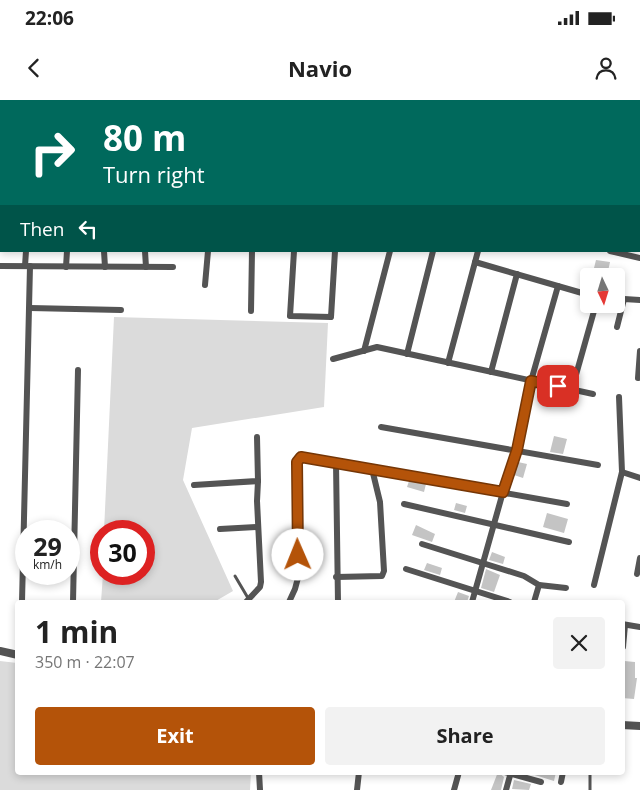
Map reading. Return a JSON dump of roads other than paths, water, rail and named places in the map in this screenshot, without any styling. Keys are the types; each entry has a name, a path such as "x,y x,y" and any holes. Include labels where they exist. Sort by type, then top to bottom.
{"street":[{"path":"22,600 25,394 30,308 26,252"},
{"path":"66,252 66,266"},
{"path":"104,252 105,267"},
{"path":"146,252 146,267"},
{"path":"205,285 208,252"},
{"path":"251,311 252,252"},
{"path":"294,252 290,316 331,317 335,252"},
{"path":"364,351 390,252"},
{"path":"407,354 433,252"},
{"path":"448,363 478,252"},
{"path":"614,252 640,258"},
{"path":"475,262 580,292"},
{"path":"0,266 173,267"},
{"path":"491,372 517,274"},
{"path":"472,600 493,525 517,450 531,381 558,286"},
{"path":"617,327 624,299 640,300"},
{"path":"30,308 121,310"},
{"path":"572,389 593,313"},
{"path":"333,359 377,348 593,394"},
{"path":"638,378 640,351"},
{"path":"73,600 78,370"},
{"path":"594,585 622,472 619,397"},
{"path":"381,427 598,465"},
{"path":"247,600 260,587 261,582 257,436"},
{"path":"289,600 299,574 297,462 301,457 566,504"},
{"path":"336,463 336,576 338,600"},
{"path":"336,576 374,578 382,576 384,571 380,502 372,469"},
{"path":"622,472 640,478"},
{"path":"194,485 258,481"},
{"path":"404,504 569,542"},
{"path":"220,529 258,527"},
{"path":"422,544 524,576 539,586 566,588"},
{"path":"637,574 640,558"},
{"path":"406,569 503,600"},
{"path":"535,600 539,586"},
{"path":"625,625 640,627"},
{"path":"0,651 15,654"},
{"path":"625,725 640,726"},
{"path":"259,775 260,790"},
{"path":"357,790 359,775"},
{"path":"454,790 458,775"},
{"path":"506,790 509,775"},
{"path":"516,775 541,782"},
{"path":"561,782 562,775"}],"lane":[{"path":"235,576 247,600"},
{"path":"590,775 590,790"}]}
